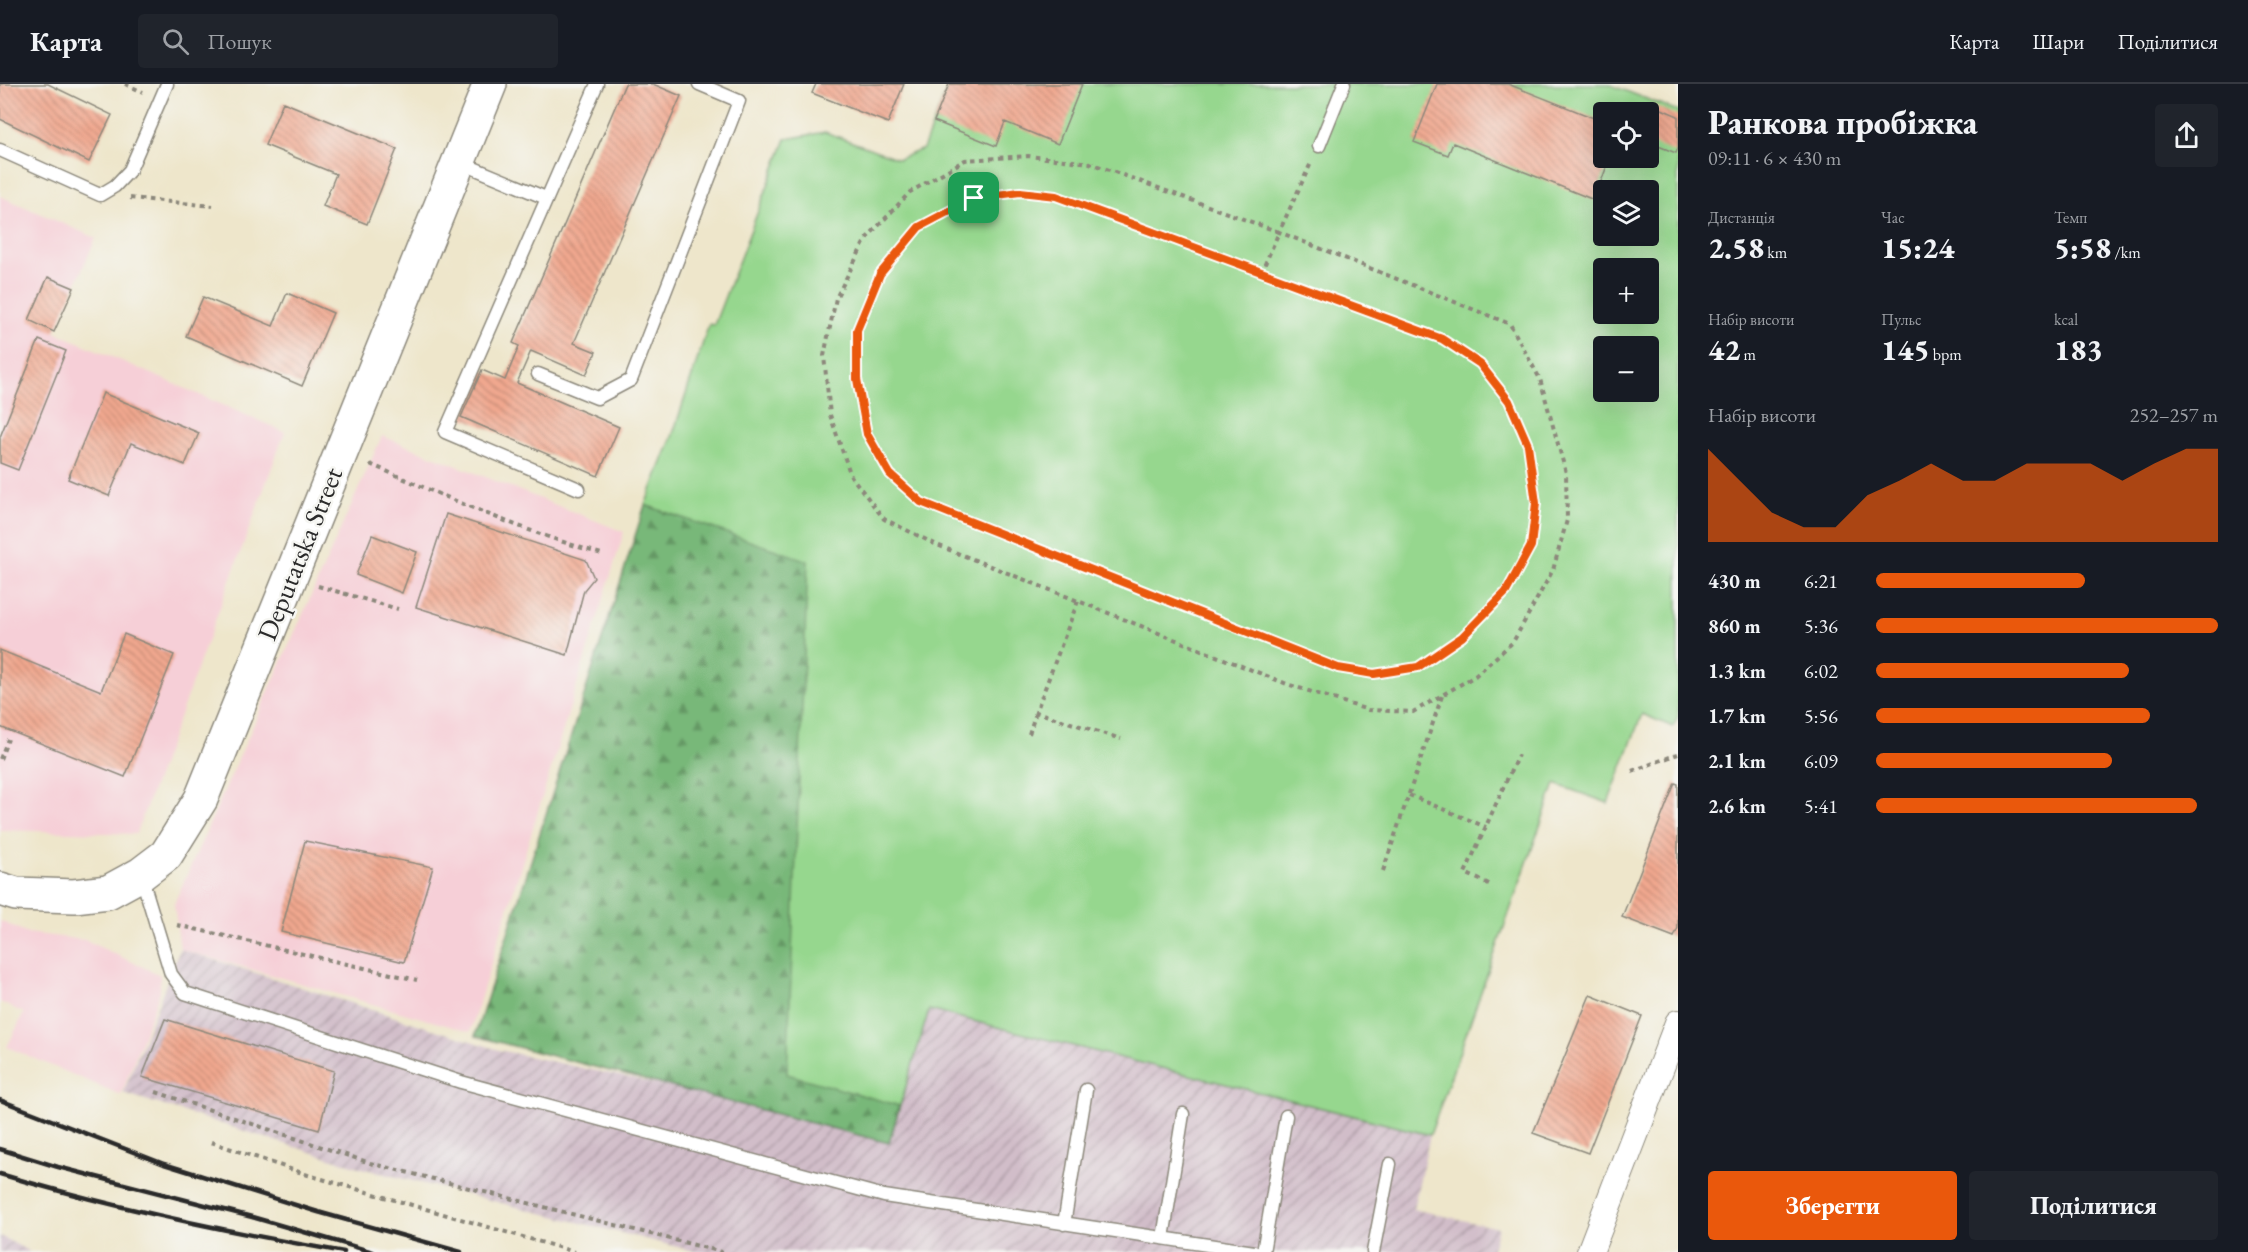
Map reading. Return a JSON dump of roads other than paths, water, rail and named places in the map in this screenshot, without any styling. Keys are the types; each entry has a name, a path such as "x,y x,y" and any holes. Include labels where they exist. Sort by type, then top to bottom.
{"main road":[{"name":"Deputatska Street","path":"0,890 16,894 74,896 108,892 141,874 166,855 201,799 490,84"}],"street":[{"path":"1590,1252 1678,1023"}],"lane":[{"path":"0,150 100,195 115,186 130,170 167,84"},
{"path":"579,489 445,432 597,84"},
{"path":"538,374 597,398 631,380 739,101 699,84"},
{"path":"1319,146 1344,84"},
{"path":"458,161 546,198"},
{"path":"141,874 171,974 185,993 461,1082 884,1196 1254,1252"},
{"path":"1064,1224 1086,1090"},
{"path":"1163,1238 1183,1114"},
{"path":"1263,1252 1286,1116"},
{"path":"1373,1252 1390,1164"}],"railway":[{"path":"0,1100 164,1164 318,1212 461,1252"},
{"path":"0,1149 58,1167 252,1217 373,1252"},
{"path":"0,1174 85,1198 171,1218 344,1252"}]}
